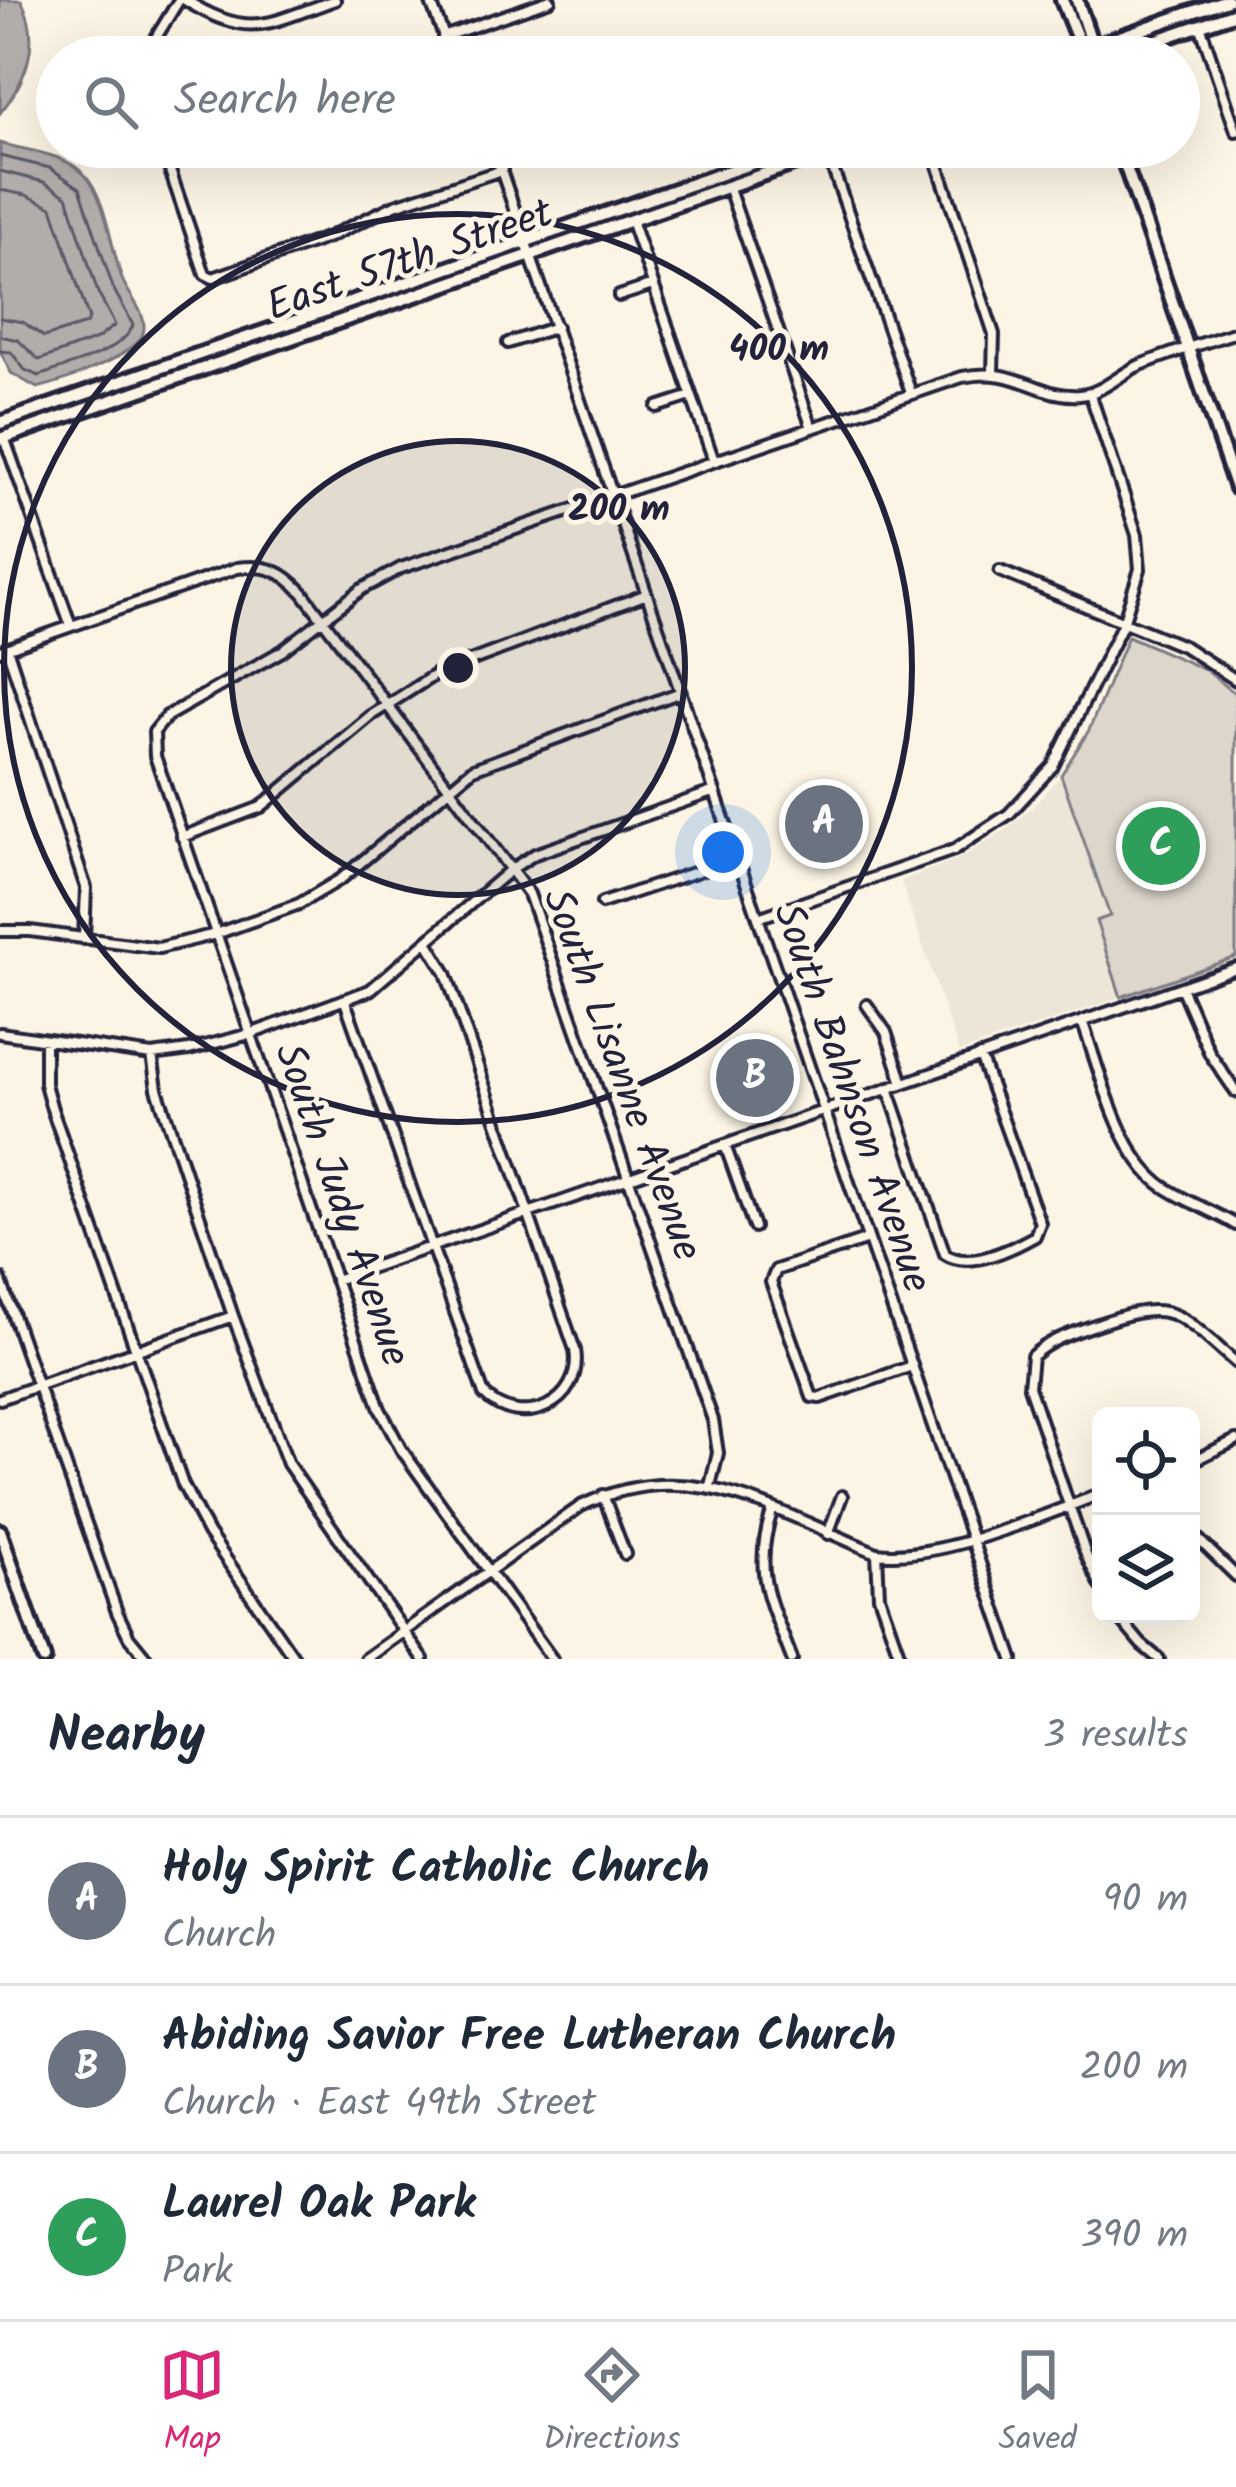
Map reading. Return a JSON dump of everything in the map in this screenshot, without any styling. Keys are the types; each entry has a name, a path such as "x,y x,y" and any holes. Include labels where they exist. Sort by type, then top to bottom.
{"main road":[{"path":"1062,0 1079,36"},
{"path":"1077,0 1084,36"},
{"path":"1132,36 1227,0"},
{"path":"1170,36 1236,14"},
{"name":"East 57th Street","path":"2,438 742,168"},
{"name":"East 57th Street","path":"0,423 780,168"},
{"path":"1126,168 1236,488"},
{"path":"0,1531 44,1659"}],"street":[{"path":"158,36 182,0 225,23 266,24 335,0"},
{"path":"430,0 443,36"},
{"path":"446,36 550,0"},
{"path":"1200,26 1236,130"},
{"path":"169,168 209,278 329,237 395,205 502,170"},
{"path":"833,168 911,393"},
{"path":"939,168 994,334 993,372"},
{"name":"South Bahnson Avenue","path":"502,170 1013,1659"},
{"path":"728,186 812,428"},
{"path":"631,220 714,461"},
{"path":"619,296 653,285"},
{"path":"508,344 556,327"},
{"path":"322,620 362,589 401,568 962,376 993,372 1059,394 1090,393 1130,370 1236,332"},
{"path":"758,918 954,850 1009,814 1036,788 1065,746 1124,623 1139,576 1138,544 1090,393"},
{"path":"657,407 692,396"},
{"path":"2,438 71,626"},
{"name":"South Lisanne Avenue","path":"4,650 237,568 257,565 287,575 534,904 718,1438 710,1486"},
{"path":"1000,571 1185,647 1236,680"},
{"path":"182,837 261,807 386,704 468,659 647,594"},
{"name":"South Judy Avenue","path":"322,620 282,651 167,716 154,732 155,756 391,1433 552,1659"},
{"path":"4,650 86,888 84,938"},
{"path":"0,931 159,948 216,934 319,893 448,787 499,757 681,692"},
{"path":"0,1033 152,1055 250,1034 370,991 510,870 550,848 715,791"},
{"path":"602,903 738,858"},
{"path":"345,1001 484,1394 512,1411 542,1407 567,1392 578,1365 446,973 428,943"},
{"path":"334,1280 1236,968"},
{"path":"1181,987 1210,1054 1236,1092"},
{"path":"867,1005 886,1032 903,1083"},
{"path":"1082,1021 1132,1150 1159,1184 1236,1226"},
{"path":"45,1041 45,1084 52,1109 173,1457 196,1513 295,1659"},
{"path":"152,1055 157,1089 288,1464 423,1659"},
{"path":"888,1088 945,1254 968,1261 995,1252 1035,1236 1040,1223 980,1056"},
{"path":"724,1145 754,1227"},
{"path":"868,1239 776,1270 771,1282 812,1397 912,1366"},
{"path":"0,1278 117,1612 147,1659"},
{"path":"1092,1562 1029,1387 1032,1356 1047,1343 1153,1308 1186,1319 1236,1363"},
{"path":"0,1399 233,1316"},
{"path":"1200,1458 1236,1440"},
{"path":"365,1659 551,1526 603,1496 668,1483 710,1486 877,1553 909,1555 1092,1497"},
{"path":"603,1496 625,1554"},
{"path":"829,1534 842,1496"},
{"path":"772,1510 761,1544 762,1571 791,1659"},
{"path":"1200,1541 1236,1576"},
{"path":"877,1553 877,1586 901,1659"},
{"path":"1124,1623 1159,1659"}],"shaded area":[{"path":"1128,636 1206,670 1236,694 1236,957 1121,997 1096,921 1110,916 1061,775 1089,730"},
{"path":"1061,775 1110,917 1096,922 1121,997 959,1052 901,881 960,858 1003,832"}],"water":[{"path":"0,0 21,0 31,45 18,87 0,113"},
{"path":"0,143 36,152 36,168 77,168 92,184 122,279 144,329 125,352 37,388 11,373 0,351"}],"place":[{"name":"Holy Spirit Catholic Church","path":"824,824"},
{"name":"Laurel Oak Park","path":"1161,846"},
{"name":"Abiding Savior Free Lutheran Church","path":"755,1078"}]}
